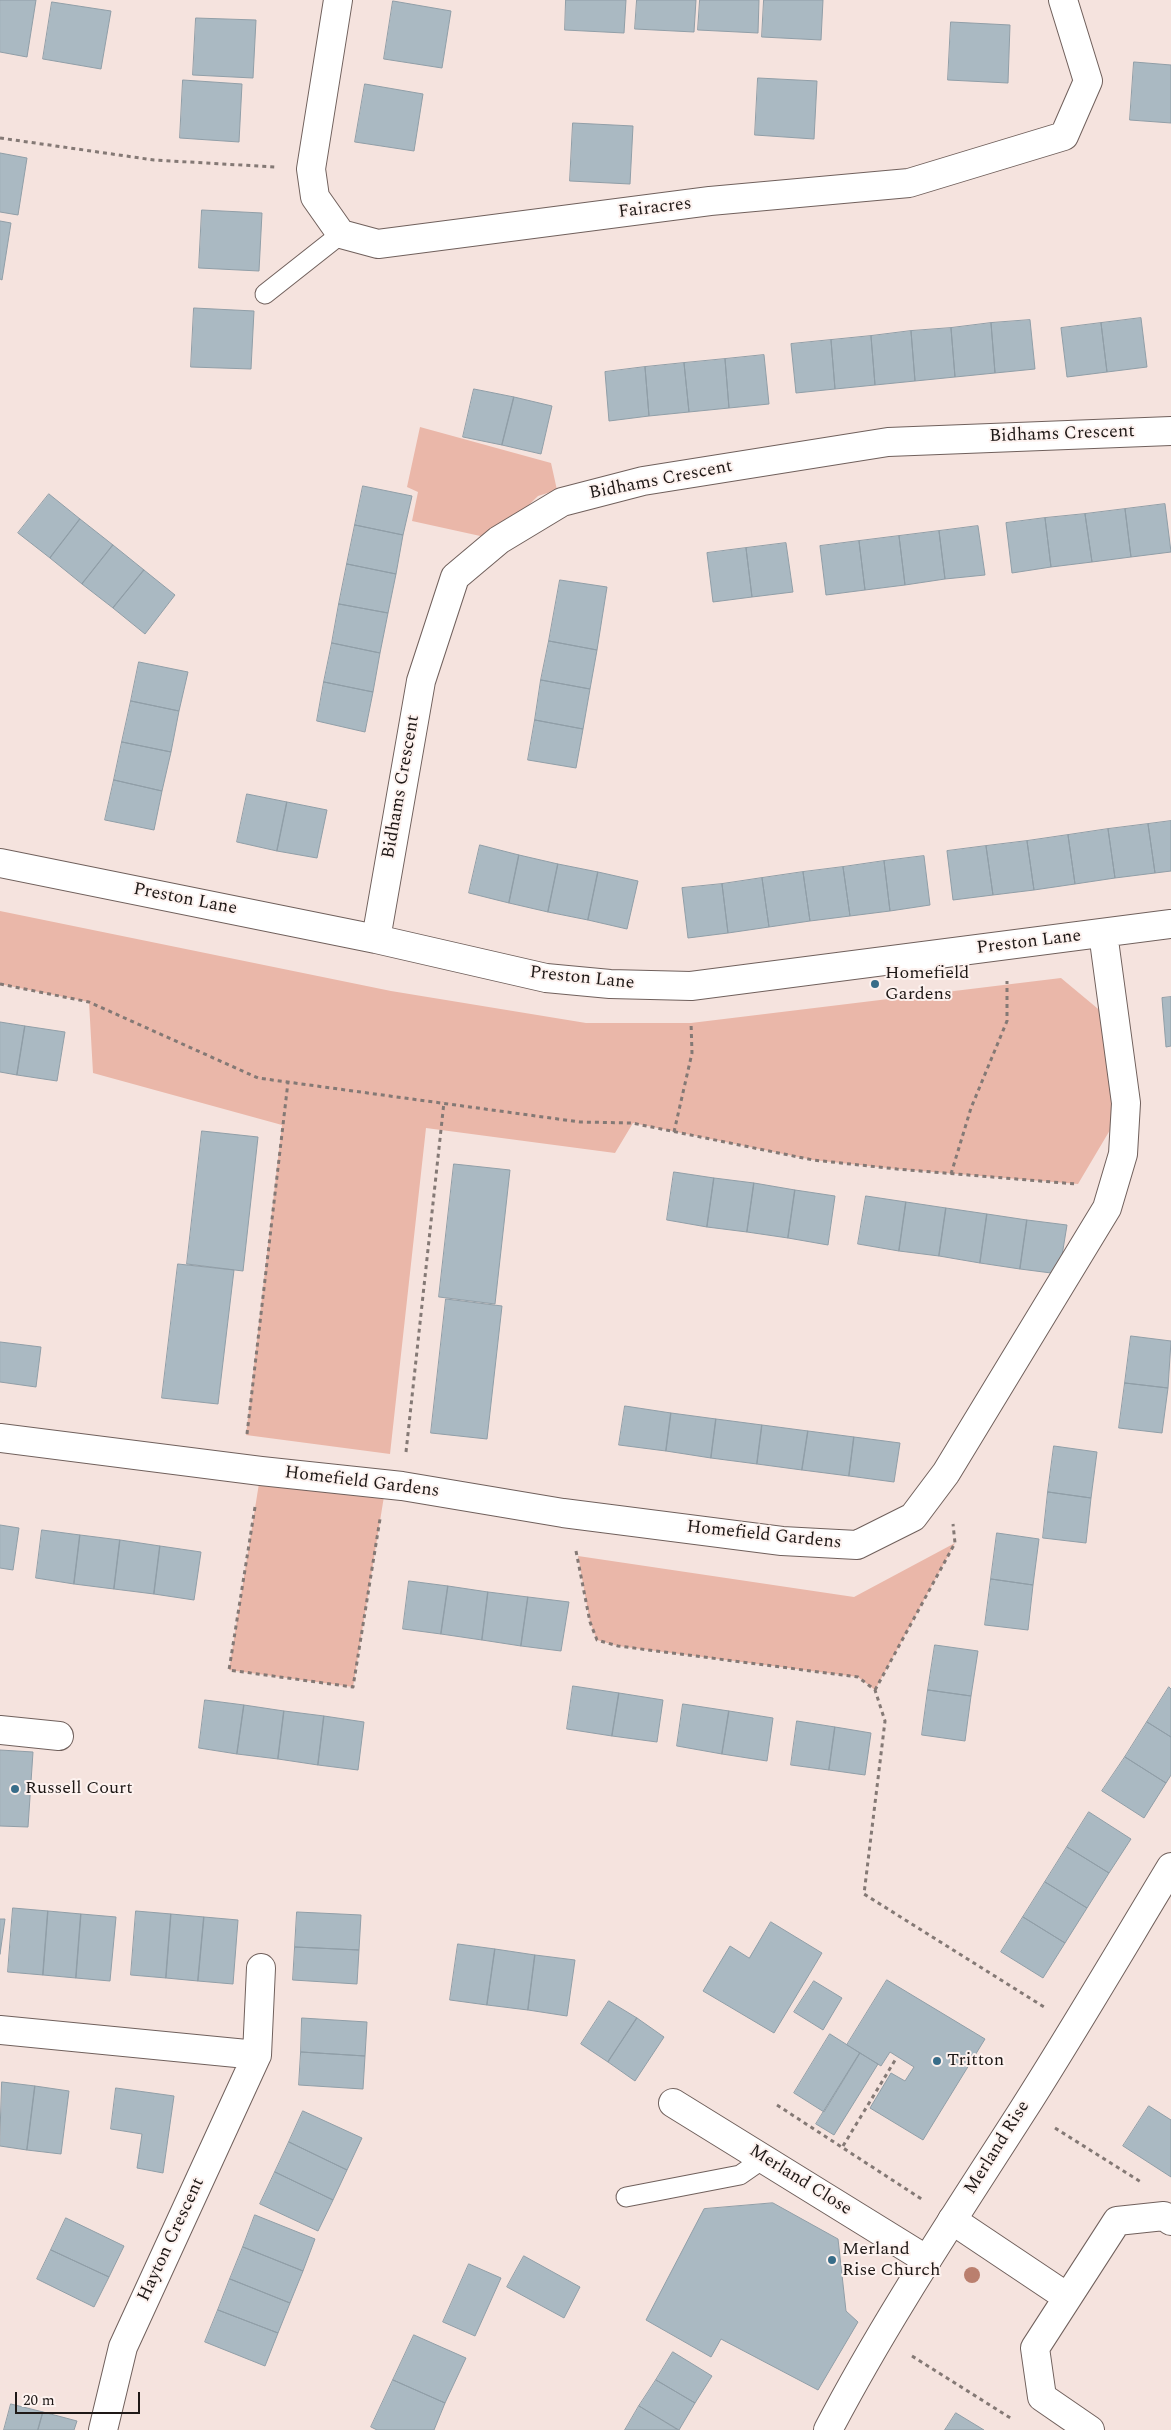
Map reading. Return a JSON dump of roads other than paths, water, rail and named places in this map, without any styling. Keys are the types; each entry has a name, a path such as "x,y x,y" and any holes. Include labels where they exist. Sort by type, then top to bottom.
{"street":[{"path":"338,0 311,169 315,197 341,234"},
{"name":"Fairacres","path":"341,234 378,244 710,201 909,183 1064,136 1088,81 1063,0"},
{"name":"Bidhams Crescent","path":"376,939 421,681 455,577 499,540 562,502 643,481 888,442 1171,431"},
{"name":"Preston Lane","path":"0,863 376,939 546,978 610,984 691,986 1171,924"},
{"name":"Homefield Gardens","path":"0,1438 252,1470 394,1485 563,1513 782,1541 857,1545 913,1517 946,1473 1107,1208 1123,1154 1126,1103 1103,933"},
{"path":"0,1730 58,1736"},
{"name":"Merland Rise","path":"828,2430 881,2336 927,2260 1024,2108 1171,1867"},
{"name":"Hayton Crescent","path":"102,2430 123,2347 257,2055 261,1968"},
{"path":"0,2030 257,2055"},
{"name":"Merland Close","path":"673,2102 927,2260"},
{"path":"1090,2430 1042,2397 1035,2348 1117,2220 1164,2216 1171,2221"},
{"path":"952,2220 1067,2297"}],"lane":[{"path":"265,294 341,234"},
{"path":"626,2197 740,2175 763,2159"}],"place":[{"name":"Homefield Gardens","path":"875,984"},
{"name":"Russell Court","path":"15,1789"},
{"name":"Tritton","path":"937,2061"},
{"name":"Merland Rise Church","path":"832,2260"}]}
